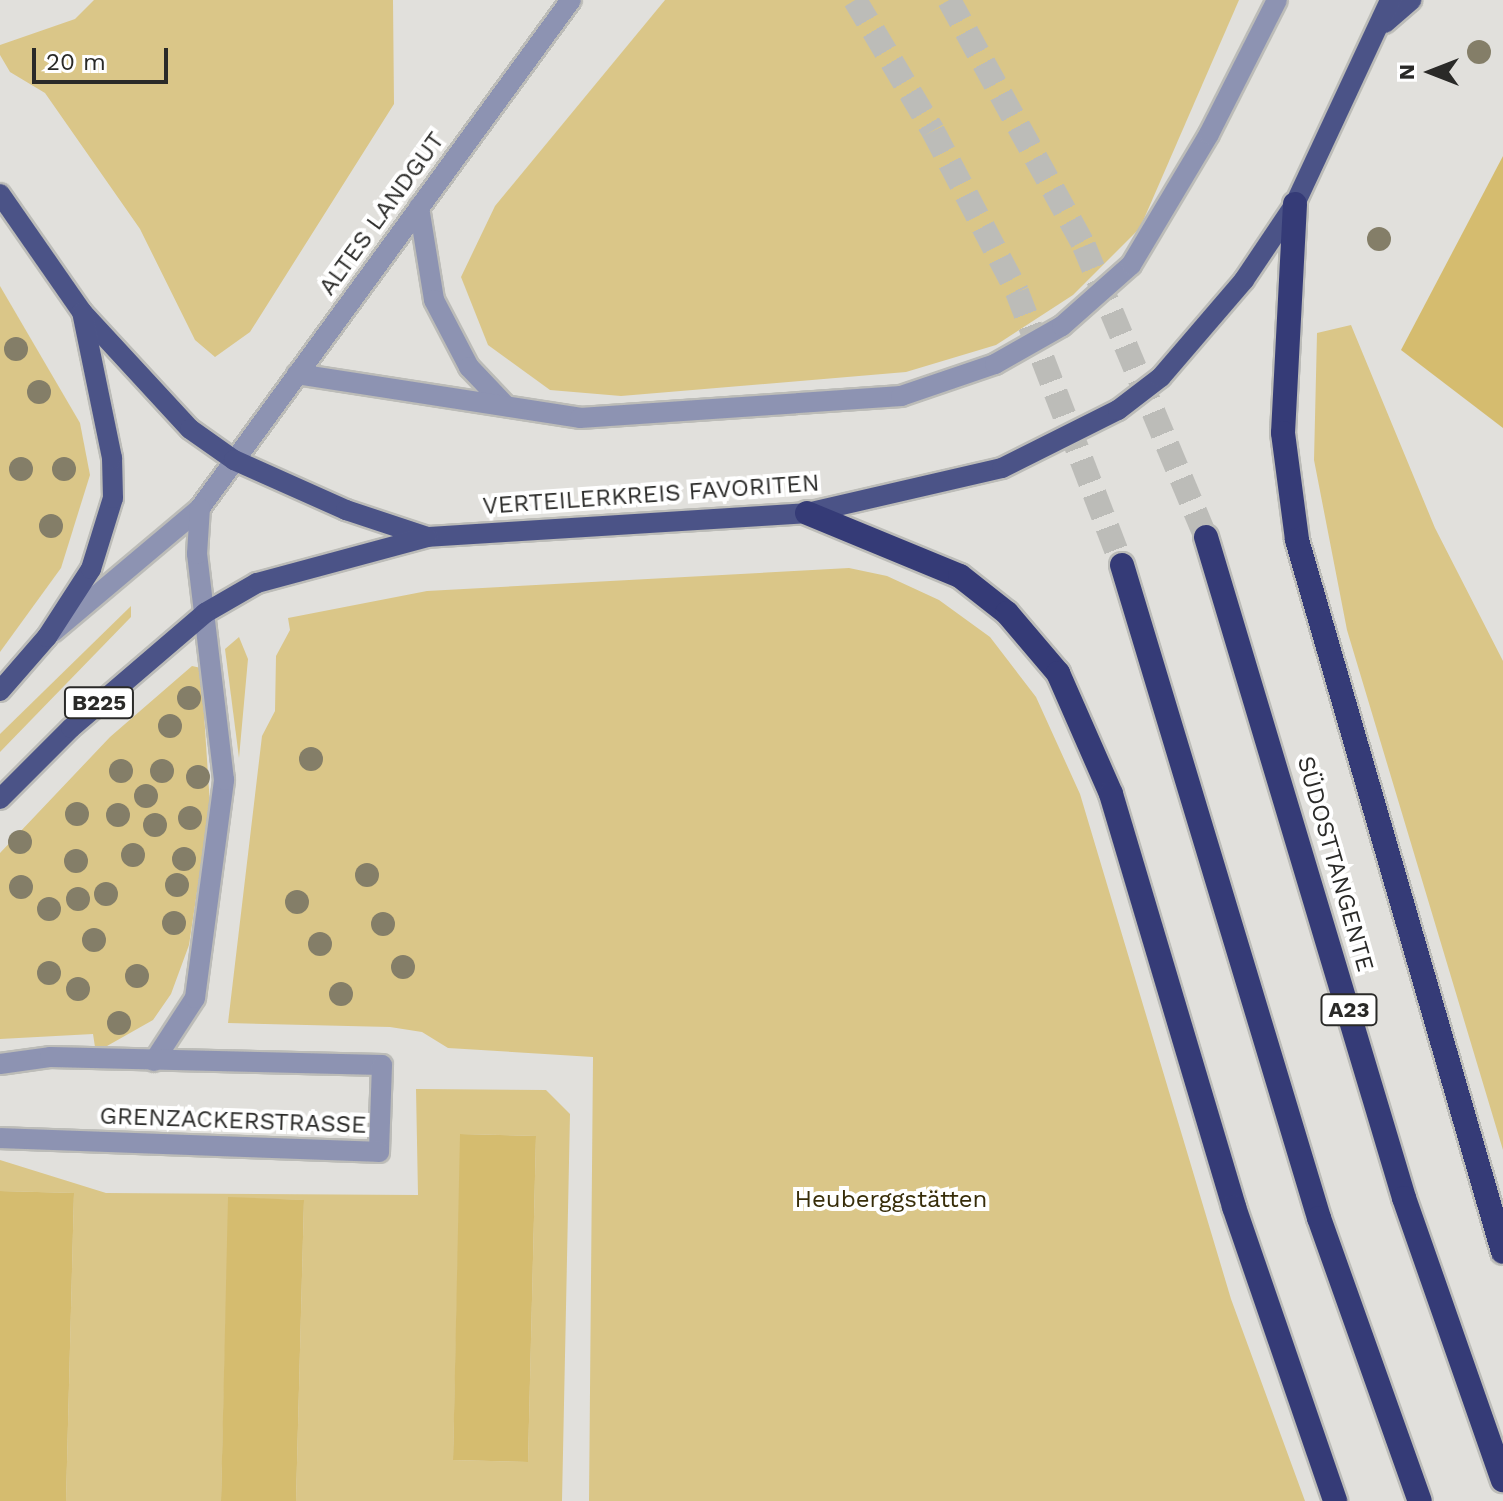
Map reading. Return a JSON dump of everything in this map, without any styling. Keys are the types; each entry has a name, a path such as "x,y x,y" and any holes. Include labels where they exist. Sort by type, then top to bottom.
{"highway":[{"path":"1295,204 1283,433 1297,540 1503,1252"},
{"path":"807,513 960,576 1007,613 1058,673 1111,794 1234,1207 1335,1501"},
{"name":"SÜDOSTTANGENTE","path":"1206,537 1404,1198 1503,1480"},
{"path":"1122,565 1319,1218 1420,1501"}],"main road":[{"name":"VERTEILERKREIS FAVORITEN","path":"0,194 82,312 171,411 234,460 346,510 427,537 807,513 1002,468 1118,410 1195,340 1295,204 1390,0"},
{"path":"1379,29 1411,0"},
{"path":"0,691 47,637 91,569 113,498 112,458 82,312"},
{"name":"B225","path":"0,799 71,728 205,613 257,583 427,537"}],"street":[{"name":"ALTES LANDGUT","path":"234,460 571,0"},
{"path":"297,374 580,418 901,396 995,364 1062,326 1131,265 1209,134 1277,0"},
{"path":"419,207 434,300 469,367 506,406"},
{"path":"47,637 200,508 234,460"},
{"path":"154,1061 195,998 224,780 197,554 200,508"},
{"name":"GRENZACKERSTRASSE","path":"0,1064 50,1057 382,1065 379,1152 0,1138"}],"green space":[{"path":"94,0 393,0 394,104 250,332 215,357 195,340 140,229 45,93 10,72 0,55 0,45 75,19"},
{"path":"665,0 1239,0 1140,228 1073,295 996,345 906,372 621,396 550,390 488,345 461,277 495,206"},
{"path":"0,286 80,423 90,475 61,568 0,652"},
{"path":"1351,325 1435,528 1503,661 1503,1150 1347,630 1314,460 1317,333"},
{"name":"Heuberggstätten","path":"849,568 887,576 939,600 990,637 1036,697 1080,794 1231,1299 1305,1501 589,1501 593,1057 448,1048 422,1032 390,1027 228,1023 262,736 275,711 276,656 290,630 288,618 427,591"},
{"path":"131,606 131,617 0,752 0,734"},
{"path":"239,637 248,659 239,758 225,649"},
{"path":"192,666 201,668 210,805 189,945 171,994 153,1020 107,1046 95,1047 93,1034 0,1039 0,853 110,737"},
{"path":"416,1089 546,1090 570,1114 562,1501 296,1501 304,1200 229,1198 221,1501 66,1501 74,1193 0,1191 0,1160 106,1193 418,1195","holes":["461,1134 536,1136 528,1462 453,1460"]}],"building":[{"path":"1503,156 1503,428 1401,350"},
{"path":"460,1134 536,1136 528,1462 453,1460"},
{"path":"0,1191 74,1193 66,1501 0,1501"},
{"path":"228,1197 304,1200 296,1501 221,1501"}],"tunnel":[{"path":"855,0 933,131 1017,292 1122,565"},
{"path":"949,0 1084,246 1206,537"}]}
